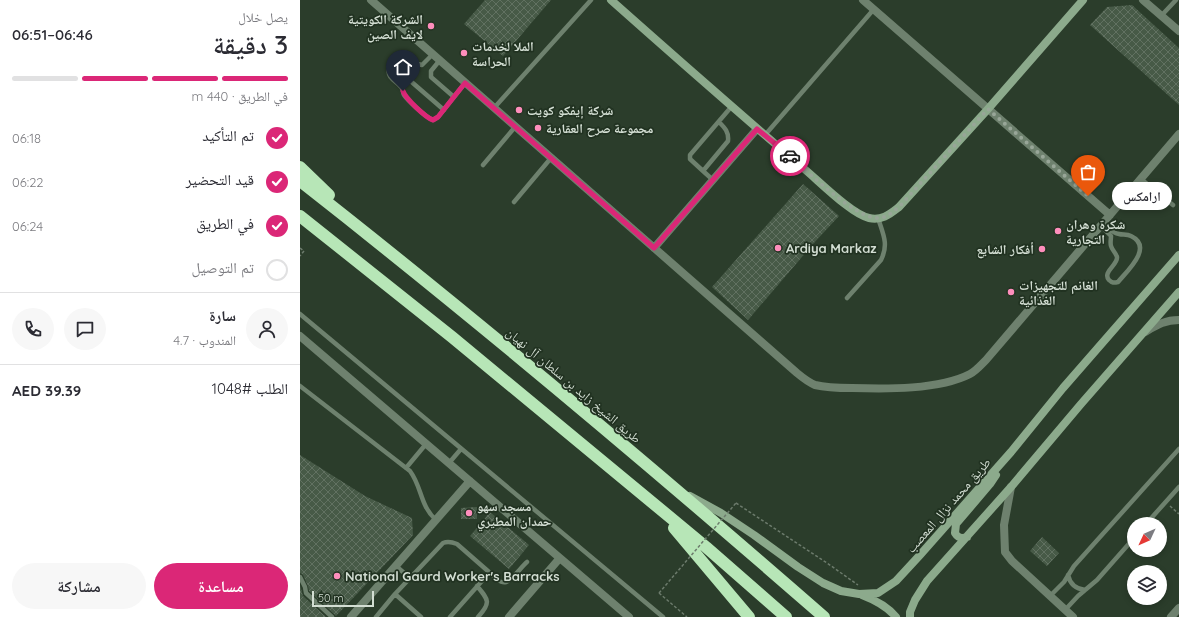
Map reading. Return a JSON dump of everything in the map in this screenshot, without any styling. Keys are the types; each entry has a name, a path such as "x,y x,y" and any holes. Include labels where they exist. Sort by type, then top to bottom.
{"highway":[{"path":"300,167 368,234"},
{"name":"طريق الشيخ زايد بن سلطان آل نهيان","path":"300,181 470,316 679,490 824,617"},
{"path":"300,216 452,338 652,503 786,617"},
{"path":"652,503 750,617"}],"street":[{"path":"370,0 805,380 825,387 911,387 946,383 971,374 986,360 1179,134"},
{"path":"611,0 757,129 850,208 869,218 888,216 899,207 988,109 1083,0"},
{"path":"1143,0 1179,31"},
{"path":"870,4 1110,215"},
{"path":"654,248 757,129"},
{"name":"طريق محمد نزال المعصب","path":"679,490 721,513 798,567 824,583 841,591 859,594 878,593 896,581 930,544 1011,452 1063,388 1179,255"},
{"path":"910,617 910,612 915,600 927,581 1011,487 1179,292"},
{"path":"1141,335 1159,323 1170,320 1179,320"},
{"path":"300,336 559,559 629,617"},
{"path":"967,537 961,538 957,536 955,533 956,524 990,484 1011,452"},
{"path":"351,617 470,481"},
{"path":"1011,487 1004,525 1005,552 1012,561 1073,617"},
{"path":"509,617 559,559"},
{"path":"859,594 872,598 883,605 896,617"},
{"path":"1171,617 1179,608"}],"lane":[{"path":"494,108 592,0"},
{"path":"1161,16 1176,0"},
{"path":"765,135 870,4"},
{"path":"433,54 422,65 418,64 406,53 404,53 388,71 390,76 401,87 406,97 430,119 436,119 465,83"},
{"path":"440,60 430,71 431,77 454,97"},
{"path":"392,65 444,110"},
{"path":"713,180 690,159 690,155 732,106"},
{"path":"703,171 728,140 729,136 727,130 719,122"},
{"path":"483,165 515,127"},
{"path":"514,202 551,158"},
{"path":"1141,179 1173,205"},
{"path":"847,298 881,260 885,252 886,241 878,218"},
{"path":"1102,224 1118,234 1133,237 1139,244 1140,251 1138,258 1118,282 1114,283 1110,282 1107,278 1107,274 1116,262 1117,257 1111,246 1111,236 1102,224"},
{"path":"300,314 663,617"},
{"path":"300,386 406,468 416,480 426,508 436,520"},
{"path":"406,468 426,444"},
{"path":"449,463 461,448"},
{"path":"1050,596 1064,582 1074,566 1179,449"},
{"path":"1152,517 1179,486"},
{"path":"376,617 395,594 443,543 452,542 457,544 496,580 502,582 506,582 510,579 527,562"},
{"path":"1065,610 1078,596 1097,580 1127,546"},
{"path":"396,566 410,578"},
{"path":"450,617 489,573"},
{"path":"1068,575 1077,589 1085,590"},
{"path":"300,577 305,587 303,594 332,617"},
{"path":"477,586 485,595 487,601 485,609 478,617"},
{"path":"395,594 421,617"}],"path":[{"path":"300,248 304,251 300,256"},
{"path":"1165,502 1179,514"},
{"path":"687,617 659,593 736,503 827,563 869,593"}],"building":[{"path":"485,0 551,0 503,56 464,24"},
{"path":"1132,5 1179,48 1179,105 1090,25 1107,7"},
{"name":"Ardiya Markaz","path":"803,184 839,216 748,320 712,287"},
{"name":"National Gaurd Worker's Barracks","path":"300,455 365,496 412,518 413,535 336,616 309,591 303,575 300,573"},
{"name":"مسجد سهو حمدان المطيري","path":"477,507 477,519 461,519 461,508"},
{"path":"490,512 529,545 509,569 470,536"},
{"path":"1042,537 1059,553 1047,566 1030,551"},
{"path":"300,585 303,596 326,617 300,617"}],"way so far":[{"path":"790,156 850,208 869,218 888,216 899,207 988,109 1088,196"}],"place":[{"name":"الشركة الكويتية لايف الصين","path":"431,26"},
{"name":"الملا لخدمات الحراسة","path":"464,53"},
{"name":"شركة إيفكو كويت","path":"519,110"},
{"name":"مجموعة صرح العقارية","path":"538,128"},
{"name":"ارامكس","path":"1088,196"},
{"name":"شكرة وهران التجارية","path":"1058,231"},
{"name":"Ardiya Markaz","path":"778,248"},
{"name":"أفكار الشايع","path":"1042,249"},
{"name":"الغانم للتجهيزات الغذائية","path":"1011,292"},
{"name":"مسجد سهو حمدان المطيري","path":"469,513"},
{"name":"National Gaurd Worker's Barracks","path":"337,576"}],"route":[{"path":"403,91 406,97 433,120 438,117 465,83 654,248 757,129 790,156"}]}
